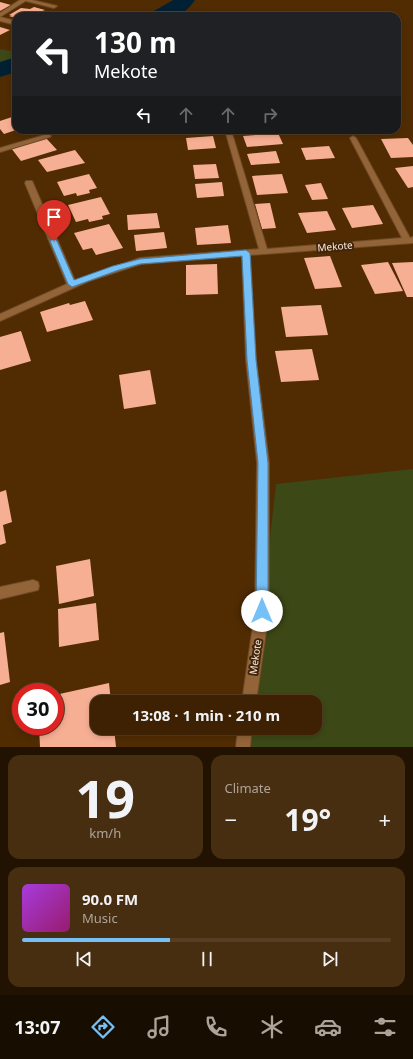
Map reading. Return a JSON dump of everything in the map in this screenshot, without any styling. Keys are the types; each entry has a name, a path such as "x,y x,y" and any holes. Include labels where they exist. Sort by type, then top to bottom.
{"street":[{"path":"0,15 24,0 54,6"},
{"path":"0,19 12,22"},
{"path":"229,134 264,252"},
{"path":"0,150 48,136"},
{"name":"Mekote","path":"0,318 72,284 116,268 140,262 410,240 353,138"},
{"path":"29,183 72,284"},
{"name":"Mekote","path":"246,253 251,360 263,463 262,611 250,695"},
{"path":"0,593 33,586"},
{"path":"243,747 244,735"}],"green space":[{"path":"0,49 12,51 12,68 0,72"},
{"path":"413,469 413,747 243,747 244,735 322,735 322,695 250,695 262,611 276,484"}],"building":[{"path":"0,2 11,5 0,11"},
{"path":"34,7 45,10 40,12 14,12 21,8 30,9"},
{"path":"0,27 10,30 0,35"},
{"path":"12,117 12,131 4,134 0,129 0,121"},
{"path":"278,134 283,144 247,147 243,136"},
{"path":"213,136 216,148 188,150 186,138"},
{"path":"46,138 57,150 21,161 11,148"},
{"path":"408,138 413,145 413,157 391,158 381,139"},
{"path":"329,146 335,158 306,160 301,148"},
{"path":"75,150 85,163 47,172 38,160"},
{"path":"276,151 280,163 251,165 247,154"},
{"path":"216,164 219,178 195,179 193,165"},
{"path":"413,166 413,187 408,188 395,168"},
{"path":"89,174 97,188 89,190 90,193 77,196 76,193 64,196 57,182"},
{"path":"282,174 288,193 257,195 252,176"},
{"path":"222,182 224,196 197,198 195,184"},
{"path":"321,183 328,199 312,200 305,185"},
{"path":"101,197 110,214 102,216 103,219 89,222 88,219 76,222 68,205"},
{"path":"270,203 276,228 262,229 255,204"},
{"path":"373,205 383,224 352,228 342,208"},
{"path":"327,211 336,230 307,233 298,213"},
{"path":"157,213 160,228 128,230 127,215"},
{"path":"109,224 123,248 96,255 92,248 83,250 74,233"},
{"path":"228,225 231,243 197,245 195,228"},
{"path":"164,232 167,248 136,251 134,235"},
{"path":"330,256 342,287 315,289 304,258"},
{"path":"388,262 403,291 375,294 361,265"},
{"path":"413,262 413,297 407,297 392,263"},
{"path":"217,264 218,294 186,295 186,265"},
{"path":"85,301 93,320 47,332 40,312 69,303 70,305"},
{"path":"321,305 328,335 286,337 281,307"},
{"path":"21,331 31,361 0,370 0,337"},
{"path":"312,349 319,380 281,382 275,351"},
{"path":"150,370 156,404 124,409 119,375"},
{"path":"6,490 12,522 3,525 6,543 0,545 0,492"},
{"path":"90,559 94,596 59,604 56,566"},
{"path":"96,603 99,640 59,647 58,609"},
{"path":"4,632 10,682 0,685 0,633"},
{"path":"109,683 110,695 90,695 90,735 115,735 116,747 40,747 39,735 64,735 64,693"}],"waterway":[{"path":"169,12 179,6 184,0"},
{"path":"0,70 12,66"}],"route":[{"path":"54,241 72,284 116,268 140,262 246,253 251,360 263,463 262,611"}]}
